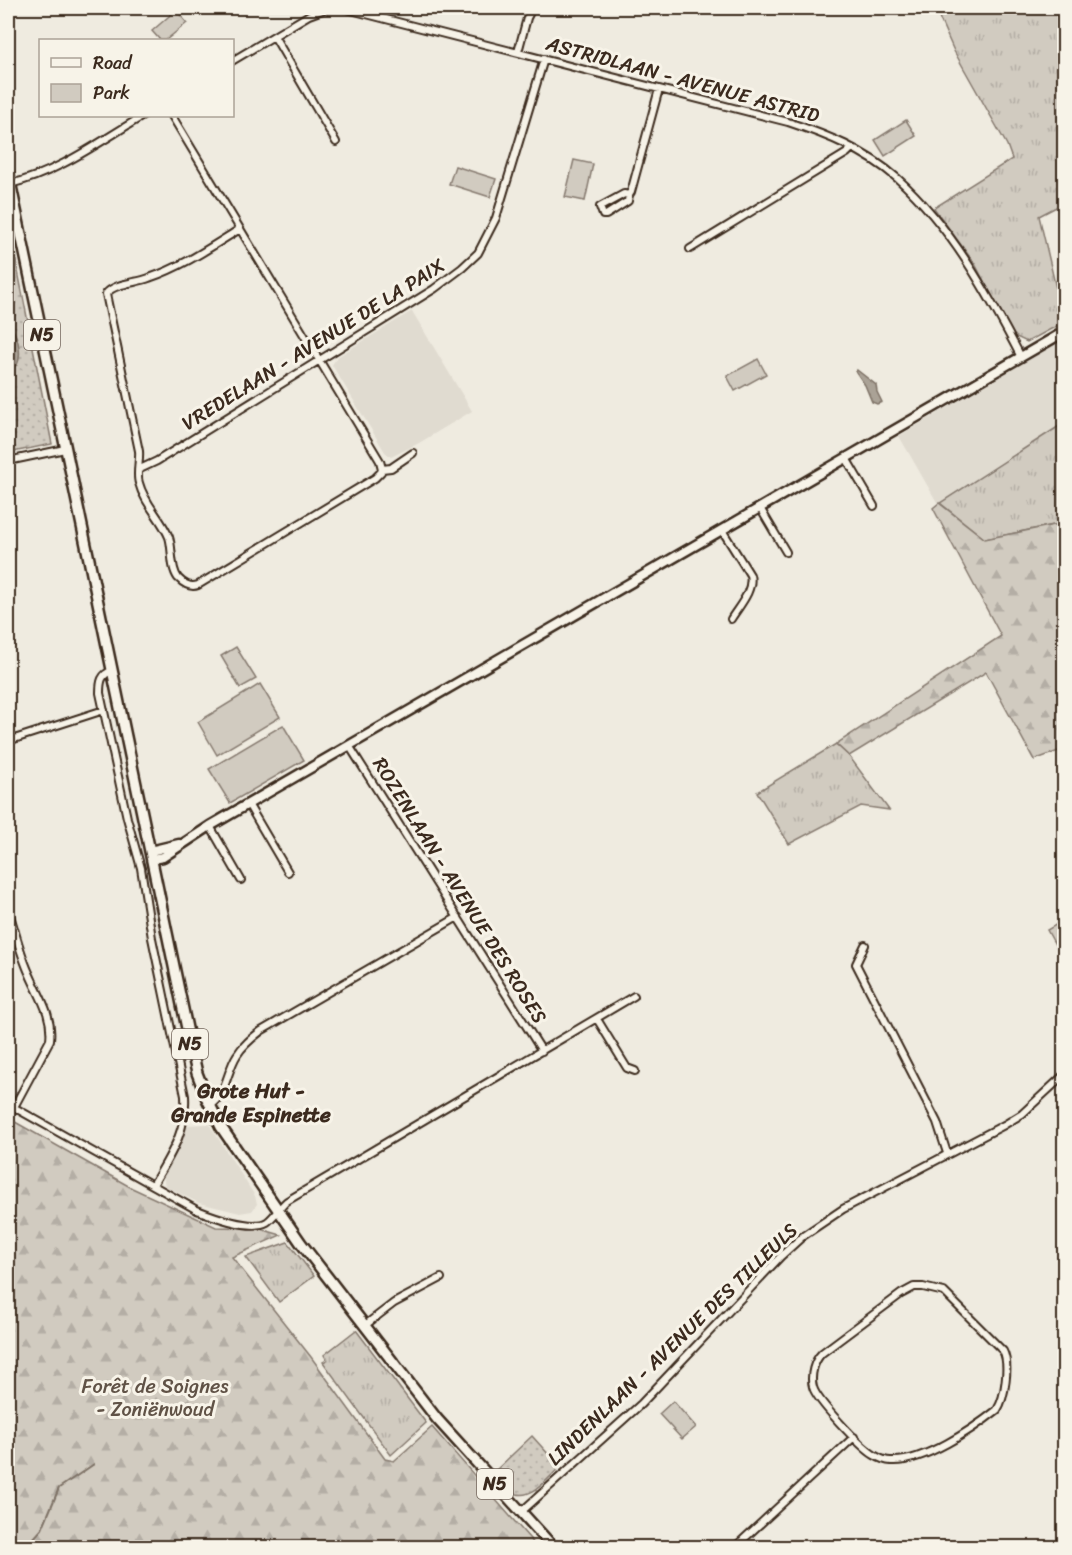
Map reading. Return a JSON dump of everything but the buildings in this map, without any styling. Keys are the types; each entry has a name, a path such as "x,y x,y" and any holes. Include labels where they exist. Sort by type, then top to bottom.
{"main road":[{"name":"N5","path":"8,172 12,211 18,221 197,1072 210,1105 220,1127 364,1326 437,1419 554,1548"}],"street":[{"path":"234,60 309,15 328,8"},
{"name":"ASTRIDLAAN - AVENUE ASTRID","path":"343,8 788,122 830,136 896,177 931,215 972,270 1021,357"},
{"path":"518,52 532,8"},
{"path":"273,36 336,142"},
{"name":"VREDELAAN - AVENUE DE LA PAIX","path":"140,469 157,461 434,289 462,268 478,252 496,218 544,59"},
{"path":"629,195 624,194 600,207 603,215 628,201 659,89"},
{"path":"10,184 56,166 141,117"},
{"path":"173,117 320,360 380,461 382,469"},
{"path":"690,249 852,148"},
{"path":"8,223 18,221"},
{"path":"240,229 174,268 135,283 112,288 106,294 139,451 139,485 169,537 175,572 187,586 193,587 375,478 382,469 391,468 413,453"},
{"path":"151,855 179,844 350,747 1065,332"},
{"path":"8,461 65,449"},
{"path":"846,458 874,506"},
{"path":"760,508 786,552"},
{"path":"722,530 752,582 731,619"},
{"path":"112,671 105,673 100,683 100,693 127,818 141,868 152,938 185,1096 186,1113 181,1134 153,1185"},
{"path":"8,741 104,710"},
{"name":"ROZENLAAN - AVENUE DES ROSES","path":"350,747 542,1051"},
{"path":"248,804 288,872"},
{"path":"210,826 241,880"},
{"path":"8,909 30,975 42,996 52,1028 50,1040 11,1105 197,1210 230,1221 258,1224 266,1222 287,1201 634,996"},
{"path":"210,1105 218,1099 236,1056 243,1046 261,1031 458,916"},
{"path":"866,945 856,964 937,1122 947,1153"},
{"path":"597,1019 627,1068 635,1071"},
{"name":"LINDENLAAN - AVENUE DES TILLEULS","path":"521,1512 641,1404 780,1256 803,1236 843,1209 1023,1114 1065,1075"},
{"path":"364,1326 394,1303 441,1278"},
{"path":"914,1287 944,1292 1003,1351 1006,1364 1002,1403 987,1418 946,1445 898,1461 889,1461 872,1454 854,1437 816,1394 813,1386 813,1367 816,1358 822,1353 901,1294 914,1287"},
{"path":"734,1548 854,1437"}],"shaded area":[{"path":"412,311 472,411 391,457 385,452 332,365 337,357"},
{"path":"8,323 16,337 19,360 17,365 8,369"},
{"path":"1064,339 1064,423 938,504 899,436"},
{"path":"857,370 876,385 882,402 877,404 872,402"},
{"path":"209,1124 255,1196 257,1204 252,1211 240,1213 199,1203 165,1186 163,1175 183,1140 186,1125"}],"green space":[{"path":"935,8 1064,8 1064,203 1039,216 1064,322 1027,342 1012,335 975,264 934,208 1012,159 1007,145 954,51"},
{"path":"176,10 187,23 167,39 159,39 152,31"},
{"path":"906,120 916,136 885,156 875,140"},
{"path":"574,160 593,164 585,201 565,197"},
{"path":"455,166 496,179 490,197 449,184"},
{"path":"8,235 12,241 52,444 8,453"},
{"path":"758,359 766,374 735,391 727,376"},
{"path":"1064,423 1064,523 985,539 940,503"},
{"path":"939,503 985,539 1064,523 1064,591 1062,592 1064,598 1064,771 1061,750 1034,760 986,672 849,756 836,744 1001,636 933,508"},
{"path":"236,647 256,679 240,688 221,656"},
{"path":"260,684 280,717 217,755 198,722"},
{"path":"283,725 304,760 230,803 209,769"},
{"path":"836,744 849,756 889,810 861,806 789,844 757,792"},
{"path":"1064,920 1064,961 1047,930"},
{"name":"Forêt de Soignes - Zoniënwoud","path":"8,1118 132,1188 216,1227 257,1228 281,1235 232,1257 311,1357 385,1459 394,1461 432,1427 537,1547 8,1547"},
{"path":"288,1242 314,1276 279,1302 246,1257"},
{"path":"356,1330 426,1423 391,1455 323,1362 327,1360 324,1355"},
{"path":"673,1401 696,1427 682,1439 659,1414"},
{"path":"532,1436 560,1467 535,1490 517,1494 496,1470"}],"waterway":[{"path":"25,1548 42,1529 59,1488 94,1464"}],"district":[{"name":"Grote Hut - Grande Espinette","path":"251,1103"}]}
